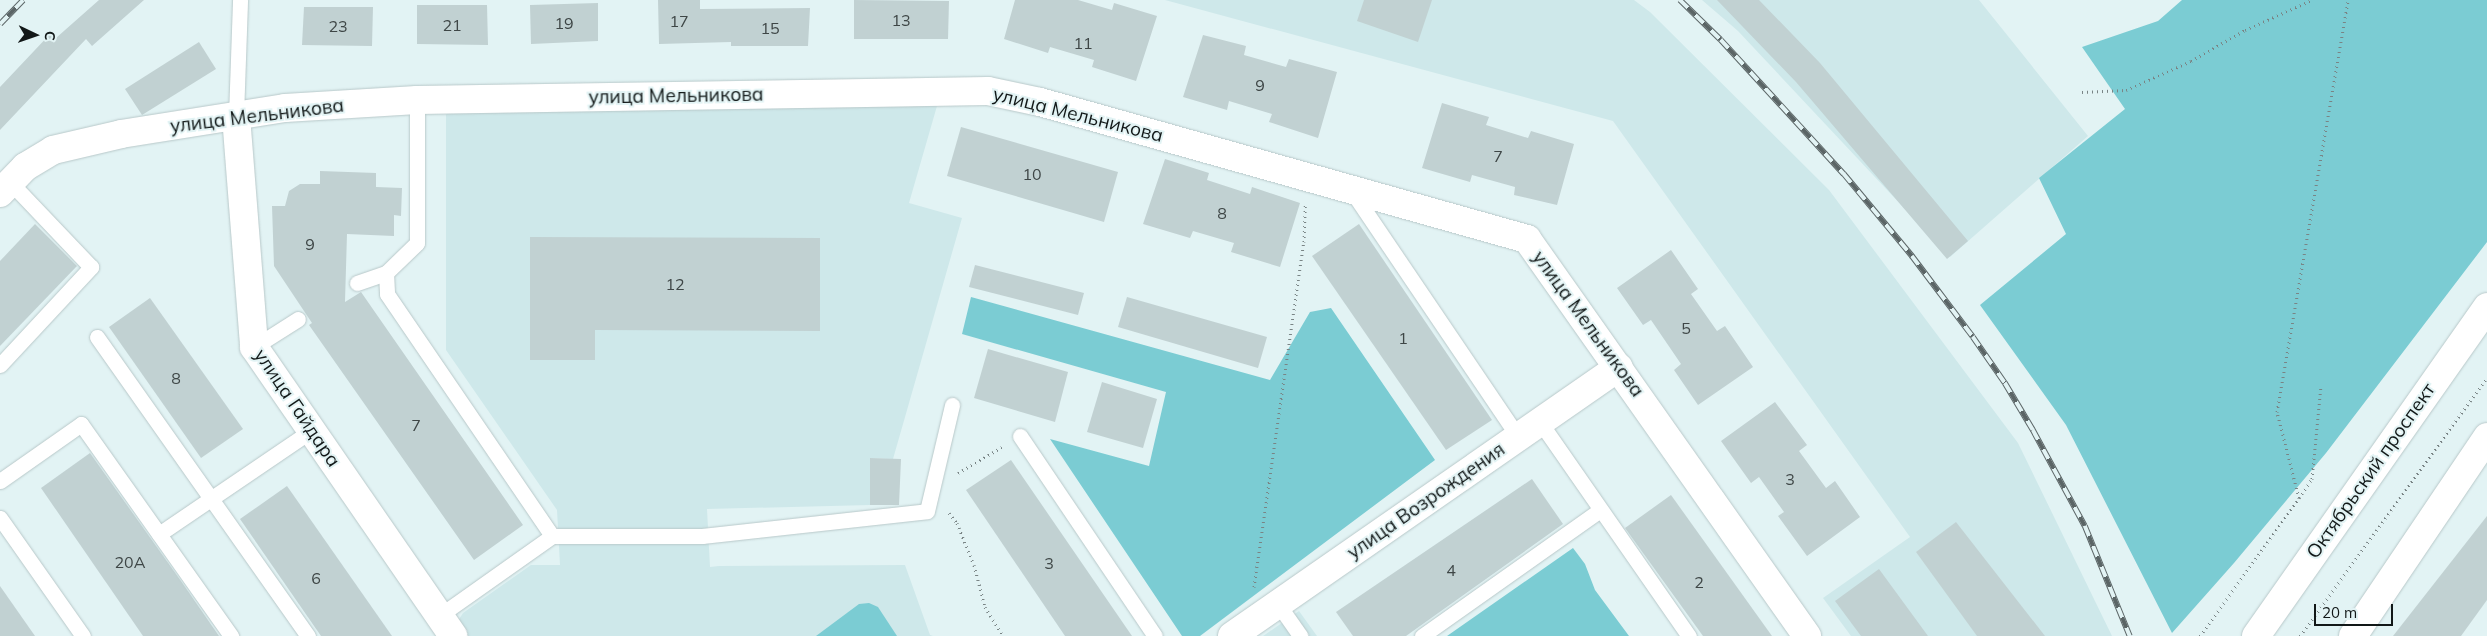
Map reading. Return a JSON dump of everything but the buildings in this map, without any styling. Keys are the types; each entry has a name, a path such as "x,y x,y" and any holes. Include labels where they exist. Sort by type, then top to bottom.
{"street":[{"name":"улица Мельникова","path":"5,188 25,167 53,150 121,134 286,108 417,100 988,91 1040,102 1527,239 1619,366 1807,636"},
{"name":"улица Гайдара","path":"236,116 254,348 446,626"},
{"name":"Октябрьский проспект","path":"2256,636 2487,307"},
{"name":"улица Возрождения","path":"1240,630 1619,366"},
{"path":"2353,636 2487,437"}],"lane":[{"path":"236,116 240,0"},
{"path":"357,283 386,273 417,243 417,100"},
{"path":"0,365 91,267 5,188"},
{"path":"1350,189 1529,429 1600,510 1688,636"},
{"path":"386,273 387,294 552,536"},
{"path":"254,348 298,319"},
{"path":"96,337 212,497 308,636"},
{"path":"446,626 552,536 702,536 927,511 952,405"},
{"path":"0,481 80,424 231,636"},
{"path":"159,534 312,430"},
{"path":"1020,436 1155,636"},
{"path":"1422,636 1600,510"},
{"path":"0,518 83,636"},
{"path":"1278,604 1300,636"}],"path":[{"path":"2082,92 2126,90 2191,61 2245,30 2312,0"},
{"path":"2299,498 2277,412 2348,0"},
{"path":"1240,630 1304,242 1305,176"},
{"path":"2300,636 2487,378"},
{"path":"2200,636 2312,479 2321,386"},
{"path":"1003,636 986,607 974,565 957,522 932,491 1020,436"}],"shaded area":[{"path":"1165,0 1634,0 1650,12 1829,190 2018,443 2112,636 1851,636 1823,598 1910,537 1613,121"},
{"path":"1702,0 1979,0 2088,136 1950,257 1738,31"},
{"path":"2182,0 2487,0 2487,242 2326,453 2234,563 2172,633 2066,425 1980,305 2066,234 2039,178 2125,109 2082,47 2158,21"},
{"path":"937,106 909,203 962,218 893,459 870,458 870,505 707,509 710,567 905,565 930,635 933,636 462,636 458,621 463,613 531,565 560,565 557,510 446,350 446,107"},
{"path":"971,297 1270,380 1310,312 1331,308 1435,460 1200,636 1182,636 1050,439 1149,466 1166,392 962,334"},
{"path":"1573,548 1585,564 1595,590 1629,636 1447,636"},
{"path":"869,603 878,607 897,636 816,636 859,604"},
{"path":"1299,611 1317,636 1263,636"}],"railway":[{"path":"0,24 23,0"},
{"path":"1680,0 1721,40 1844,174 1912,256 1973,337 2005,383 2033,430 2085,526 2130,636"}]}
